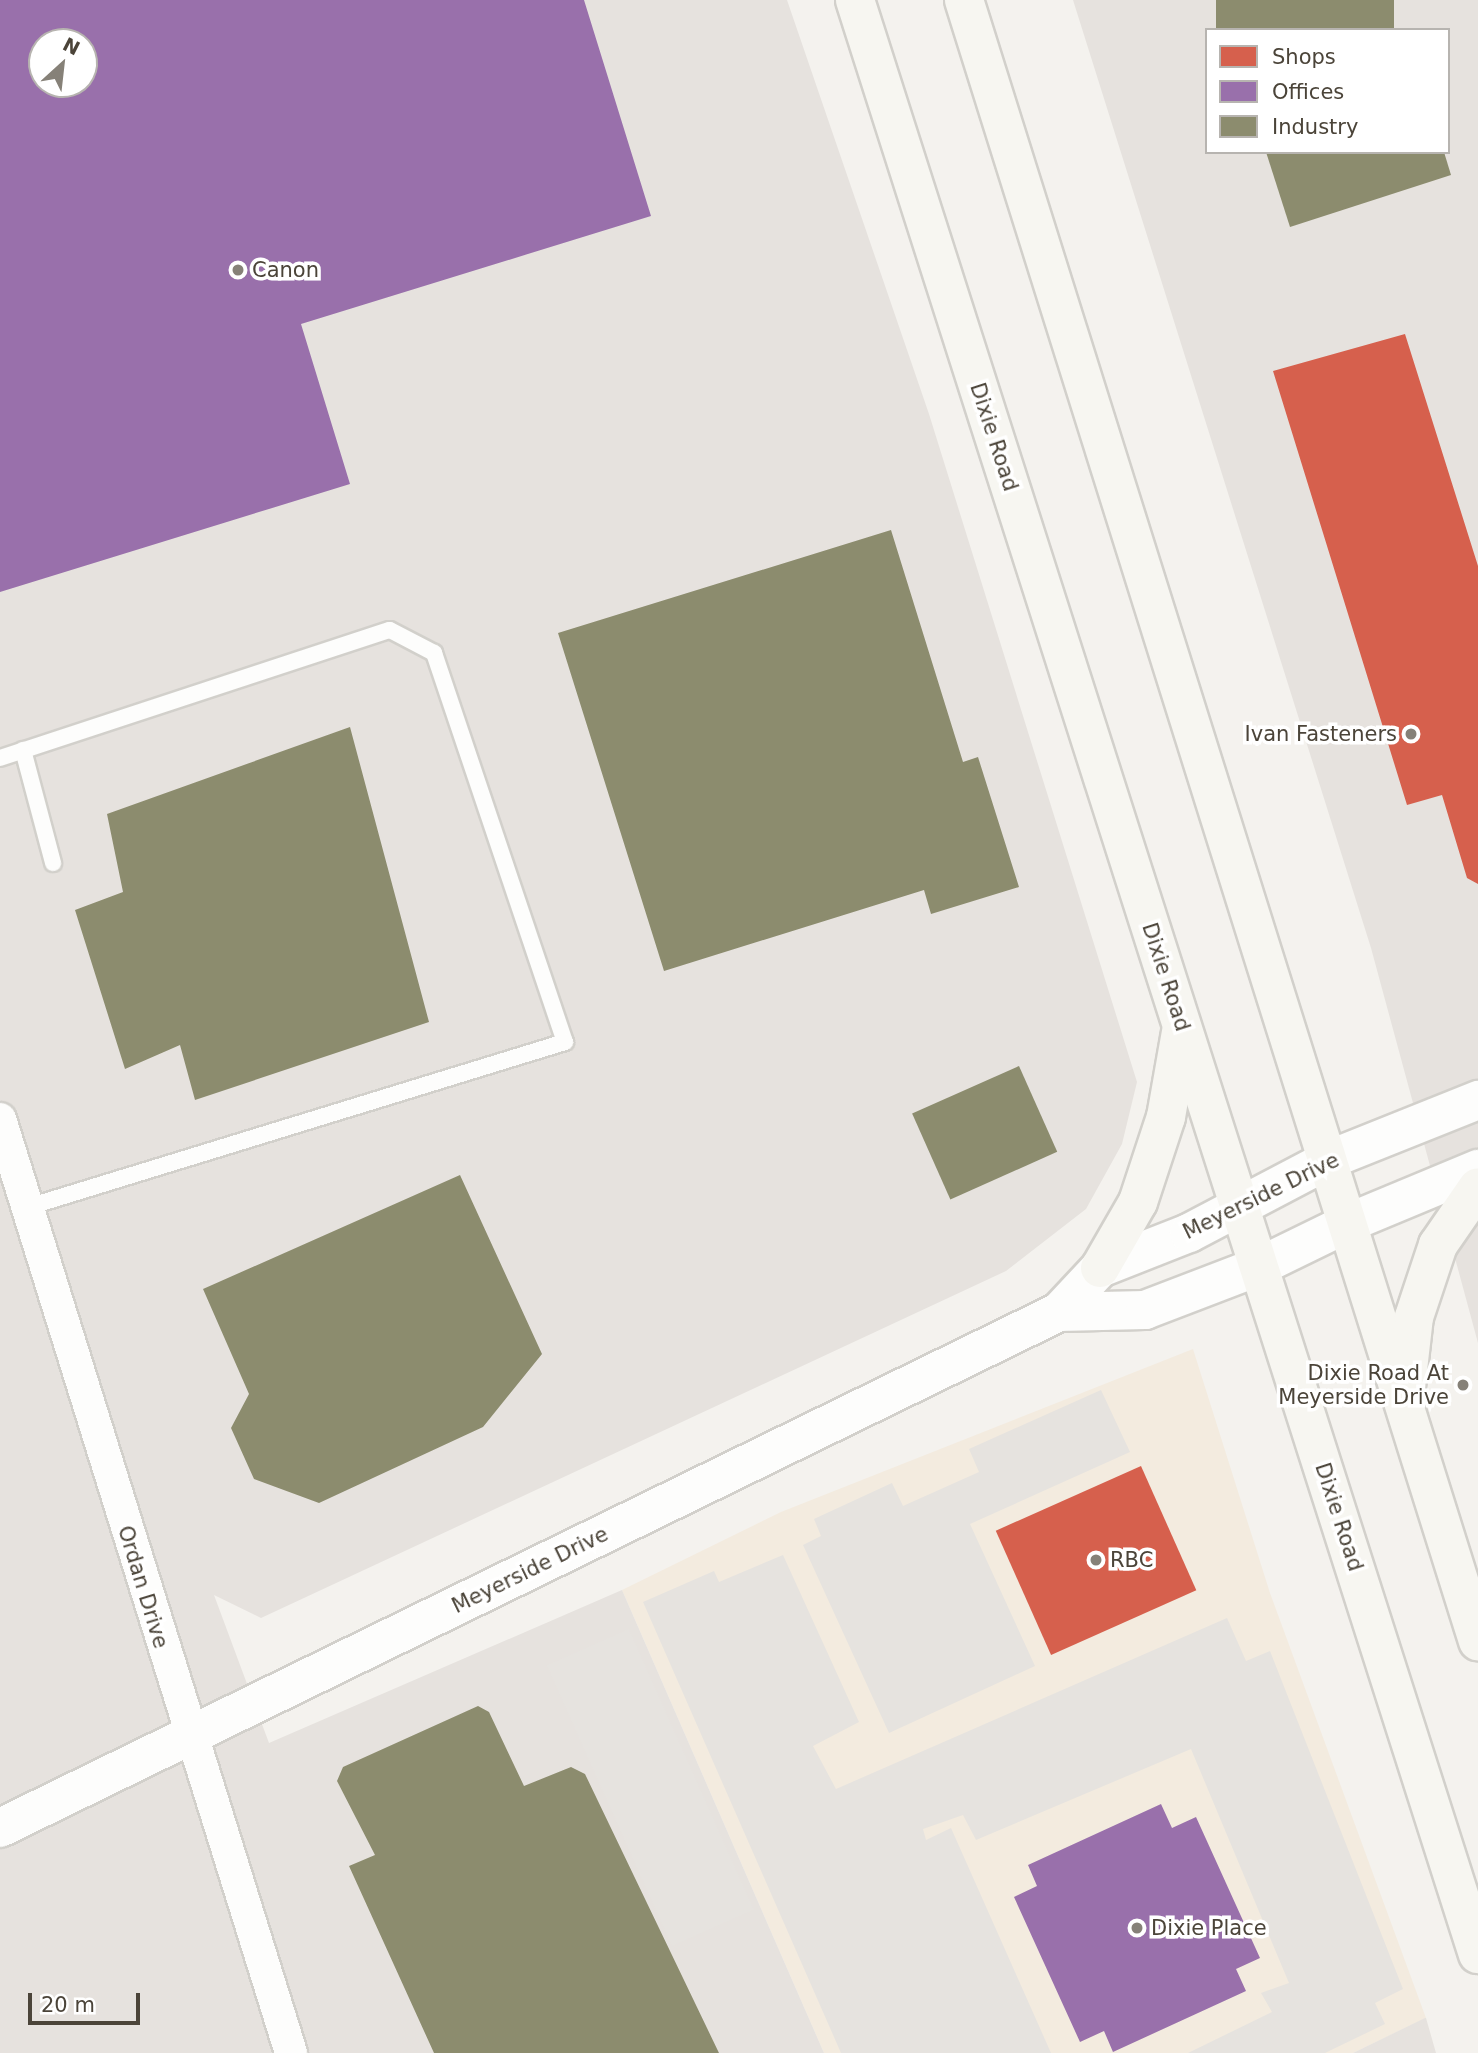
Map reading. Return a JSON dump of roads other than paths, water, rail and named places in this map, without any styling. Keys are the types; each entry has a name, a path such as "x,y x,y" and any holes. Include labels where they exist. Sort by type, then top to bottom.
{"main road":[{"name":"Dixie Road","path":"855,0 1478,1954"},
{"path":"964,0 1478,1641"},
{"path":"1100,1268 1138,1202 1166,1117 1182,1026"},
{"path":"1404,1403 1414,1317 1438,1245 1478,1187"}],"street":[{"name":"Meyerside Drive","path":"0,1828 1059,1312 1100,1268 1240,1208 1328,1160 1478,1100"},
{"name":"Ordan Drive","path":"0,1119 189,1736 291,2053"},
{"name":"Meyerside Drive","path":"1059,1312 1145,1310 1260,1266 1348,1223 1478,1169"}],"lane":[{"path":"0,758 390,630 433,653 565,1042 28,1208"},
{"path":"23,750 53,863"}],"place":[{"name":"Canon","path":"238,270"},
{"name":"Ivan Fasteners","path":"1411,734"},
{"name":"Dixie Road At Meyerside Drive","path":"1463,1385"},
{"name":"RBC","path":"1096,1560"},
{"name":"Dixie Place","path":"1137,1928"}]}
